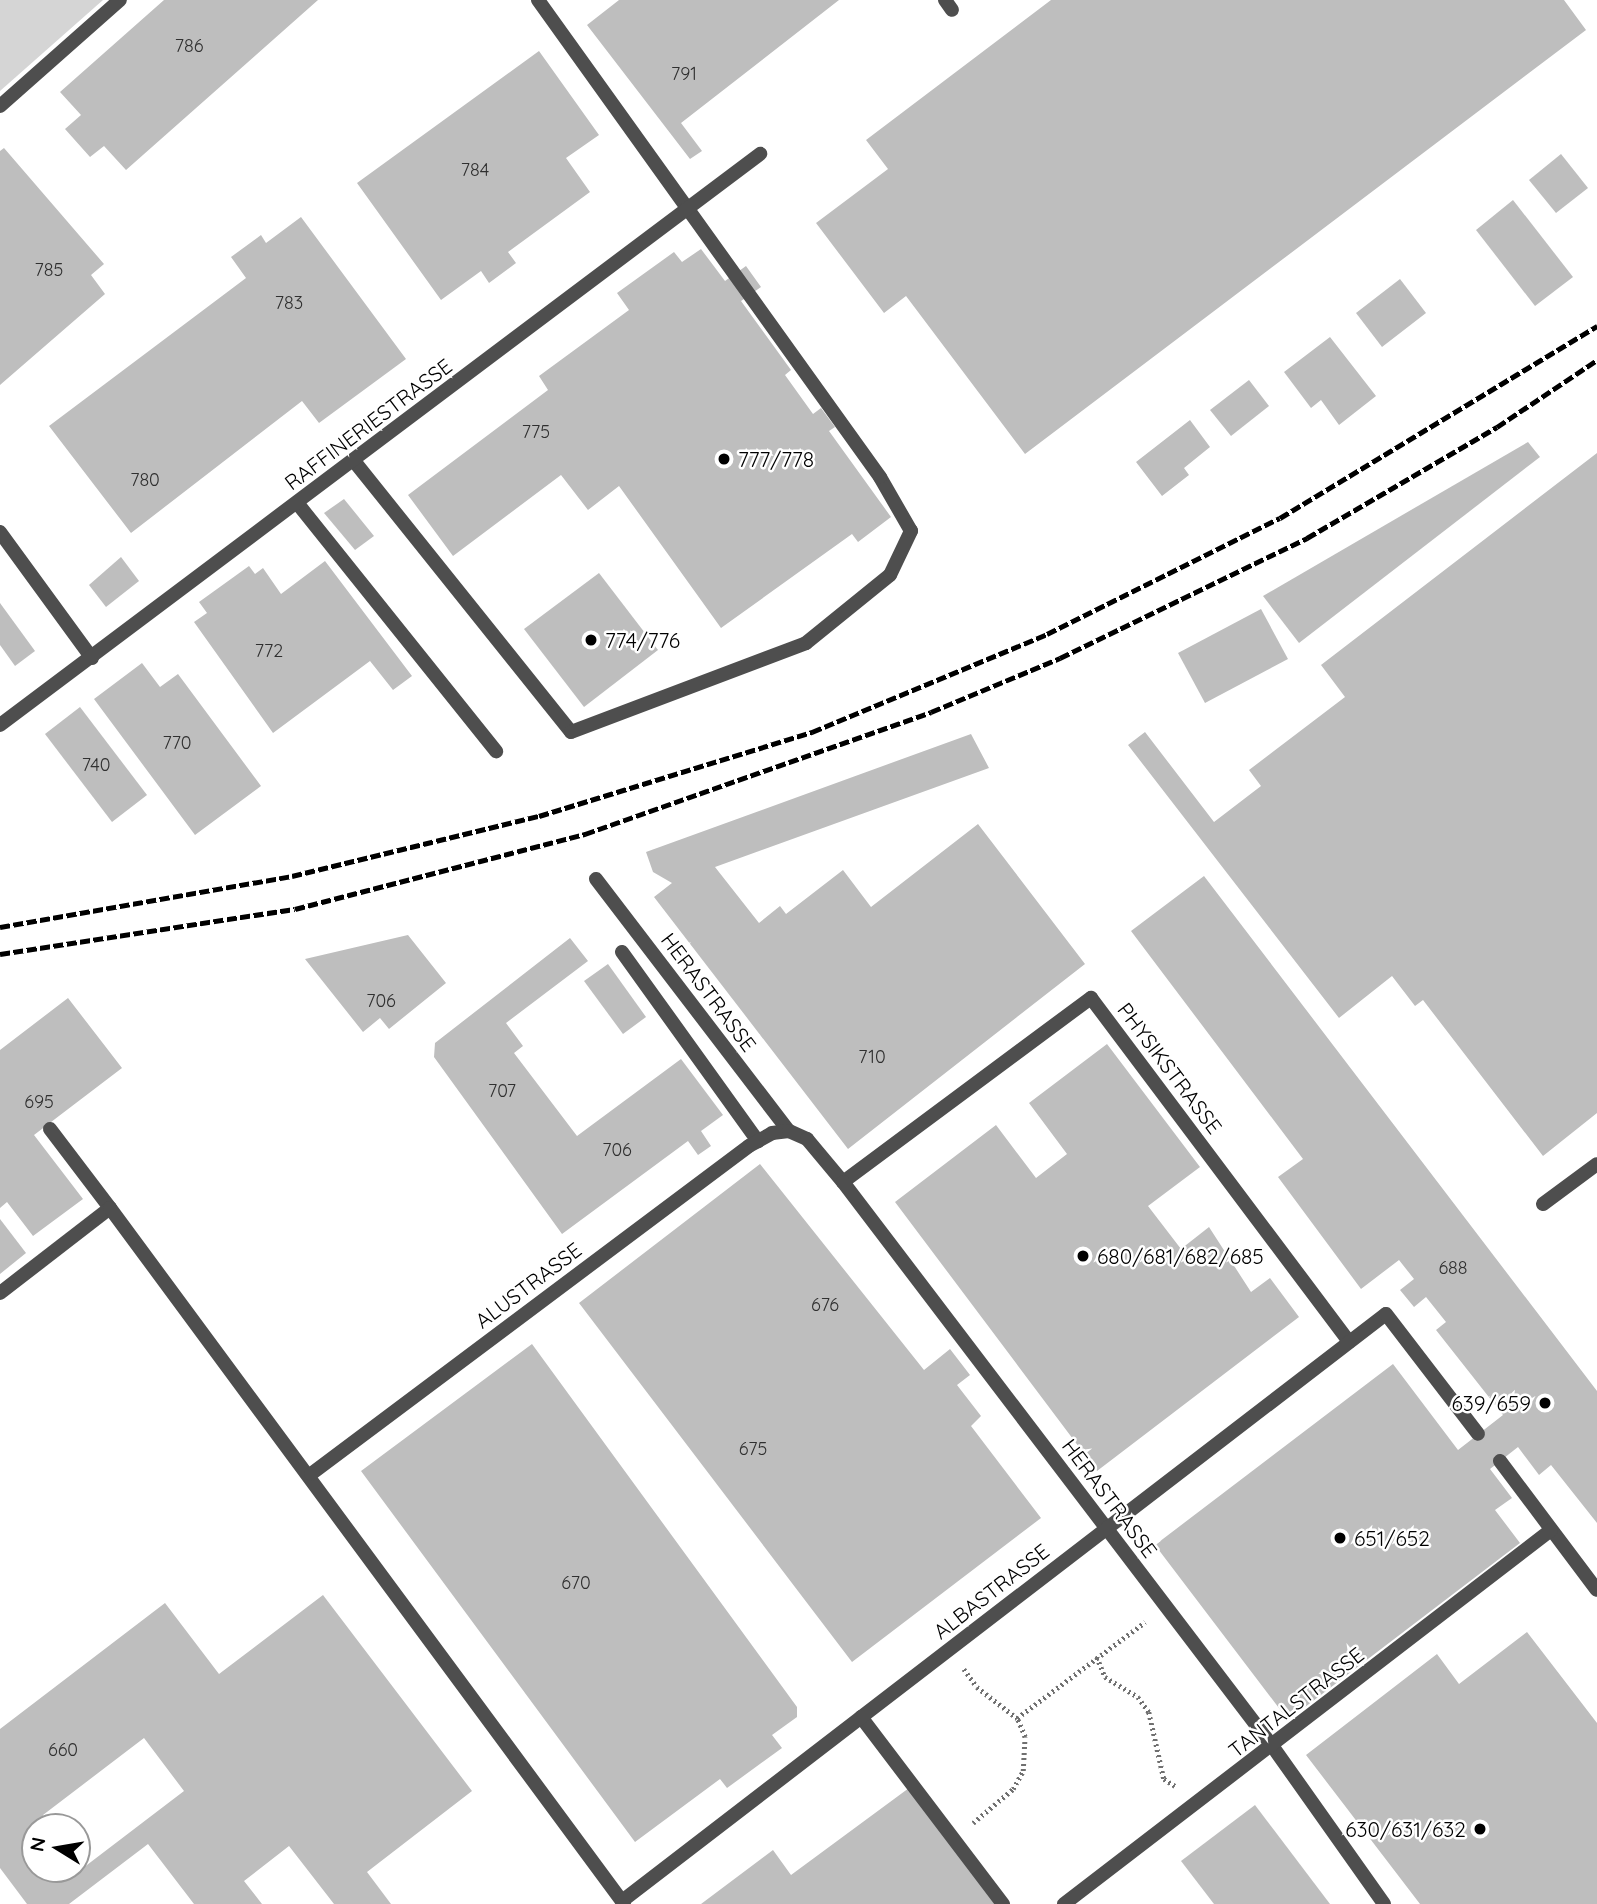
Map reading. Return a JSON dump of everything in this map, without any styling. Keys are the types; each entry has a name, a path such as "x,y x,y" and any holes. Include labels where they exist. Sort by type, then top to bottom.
{"lane":[{"path":"0,106 120,0"},
{"path":"354,461 571,732 806,643 890,575 911,531 880,477 538,0"},
{"name":"RAFFINERIESTRASSE","path":"0,725 298,504 685,208 760,154"},
{"path":"298,504 496,751"},
{"path":"0,532 92,658"},
{"name":"HERASTRASSE","path":"596,879 789,1131 807,1139 843,1182 1273,1746 1384,1904"},
{"path":"622,952 758,1141"},
{"name":"PHYSIKSTRASSE","path":"843,1182 1091,998 1349,1342"},
{"path":"50,1129 311,1474 623,1903"},
{"name":"ALUSTRASSE","path":"311,1474 758,1141 772,1133 789,1131"},
{"path":"1543,1204 1597,1164"},
{"path":"0,1293 110,1208"},
{"name":"ALBASTRASSE","path":"623,1903 1386,1314 1478,1434"},
{"path":"1500,1461 1597,1590"},
{"name":"TANTALSTRASSE","path":"1064,1904 1551,1530"},
{"path":"861,1717 1003,1904"}],"path":[{"path":"1017,1718 1166,1606"},
{"path":"950,1649 977,1687 1017,1718 1025,1737 1023,1771 998,1804 954,1838"},
{"path":"1097,1657 1105,1677 1138,1697 1149,1712 1164,1779 1199,1801"}],"shaded area":[{"path":"0,0 103,0 0,91"}],"building":[{"path":"164,0 318,0 126,170 104,146 90,157 65,129 81,115 60,92"},
{"path":"619,0 839,0 681,123 702,151 690,159 587,25"},
{"path":"1051,0 1564,0 1586,30 1025,454 906,296 884,313 816,223 888,169 866,140"},
{"path":"539,51 599,135 566,158 590,192 508,252 516,263 489,283 481,271 441,300 357,183"},
{"path":"4,148 104,264 91,275 105,294 0,385 0,151"},
{"path":"1561,154 1588,188 1556,213 1529,180"},
{"path":"1513,200 1573,277 1535,306 1476,230"},
{"path":"301,217 406,359 319,423 302,401 131,533 49,426 246,278 231,257 261,235 266,243"},
{"name":"777/778","path":"701,249 725,281 746,266 761,287 741,301 791,370 785,375 813,414 821,408 835,427 829,431 891,517 858,542 852,534 721,628 619,486 588,510 561,475 453,556 408,495 548,390 539,376 629,310 617,293 674,252 682,262"},
{"path":"1400,279 1426,313 1382,347 1356,313"},
{"path":"1330,337 1376,396 1339,425 1321,400 1311,408 1284,372"},
{"path":"1249,380 1269,406 1231,436 1210,410"},
{"path":"1190,420 1210,447 1184,468 1189,475 1162,496 1136,462"},
{"path":"1528,442 1540,457 1299,643 1263,596"},
{"path":"1597,453 1597,1113 1543,1156 1423,1000 1415,1006 1392,976 1339,1018 1128,745 1145,732 1214,822 1261,786 1249,770 1345,697 1321,665"},
{"path":"344,499 374,536 355,550 324,513"},
{"path":"121,557 139,581 106,607 89,585"},
{"path":"325,561 412,676 393,690 370,661 273,733 194,622 207,613 199,602 249,566 255,574 263,568 281,594"},
{"name":"774/776","path":"599,573 658,650 584,707 524,629"},
{"path":"0,603 35,651 15,666 0,645"},
{"path":"1261,609 1288,659 1205,703 1178,653"},
{"path":"142,663 160,687 178,674 261,786 195,835 94,699"},
{"path":"80,707 147,795 112,822 45,734"},
{"path":"971,734 989,768 715,867 759,923 780,906 786,914 843,870 871,907 978,824 1085,964 848,1149 654,897 672,883 653,872 646,852"},
{"path":"1204,876 1597,1391 1597,1523 1551,1465 1539,1475 1518,1447 1490,1469 1512,1498 1495,1510 1520,1543 1288,1720 1155,1545 1393,1364 1458,1450 1503,1415 1436,1330 1446,1322 1426,1297 1414,1307 1400,1290 1414,1279 1399,1260 1361,1289 1278,1177 1303,1159 1131,931"},
{"path":"408,935 446,983 389,1029 380,1018 363,1032 305,959"},
{"path":"570,938 588,961 506,1023 523,1046 514,1053 577,1136 681,1059 723,1115 701,1131 711,1146 698,1155 688,1141 562,1234 434,1057 435,1043"},
{"path":"608,964 646,1017 623,1034 584,981"},
{"path":"68,998 122,1068 34,1135 83,1199 33,1236 7,1202 0,1208 0,1050"},
{"name":"680/681/682/685","path":"1107,1044 1200,1167 1148,1206 1181,1249 1209,1227 1251,1292 1270,1278 1299,1317 1097,1471 895,1202 996,1125 1036,1178 1067,1154 1029,1103"},
{"path":"760,1164 924,1370 950,1349 970,1375 957,1385 981,1416 971,1426 1041,1518 852,1662 579,1303"},
{"path":"0,1219 26,1253 0,1274"},
{"path":"532,1344 797,1707 797,1717 772,1735 782,1748 727,1788 720,1779 635,1842 361,1471"},
{"path":"323,1595 472,1791 367,1872 391,1904 334,1904 289,1846 244,1881 262,1904 194,1904 148,1844 69,1904 27,1904 0,1868 0,1729 165,1603 219,1674","holes":["144,1738 184,1791 91,1862 91,1883 21,1883 21,1813 46,1813"]},
{"name":"630/631/632","path":"1527,1632 1597,1723 1597,1904 1420,1904 1306,1755 1437,1654 1459,1684"},
{"path":"909,1788 995,1904 701,1904 773,1850 791,1875"},
{"path":"1255,1805 1330,1904 1214,1904 1181,1861"}],"railway":[{"path":"0,927 292,876 539,816 812,732 1047,634 1280,518 1597,326"},
{"path":"0,954 295,909 585,834 931,712 1060,658 1307,538 1497,427 1597,360"}],"place":[{"name":"777/778","path":"724,459"},
{"name":"774/776","path":"591,640"},
{"name":"680/681/682/685","path":"1083,1256"},
{"name":"639/659","path":"1545,1403"},
{"name":"651/652","path":"1340,1538"},
{"name":"630/631/632","path":"1480,1829"}]}
